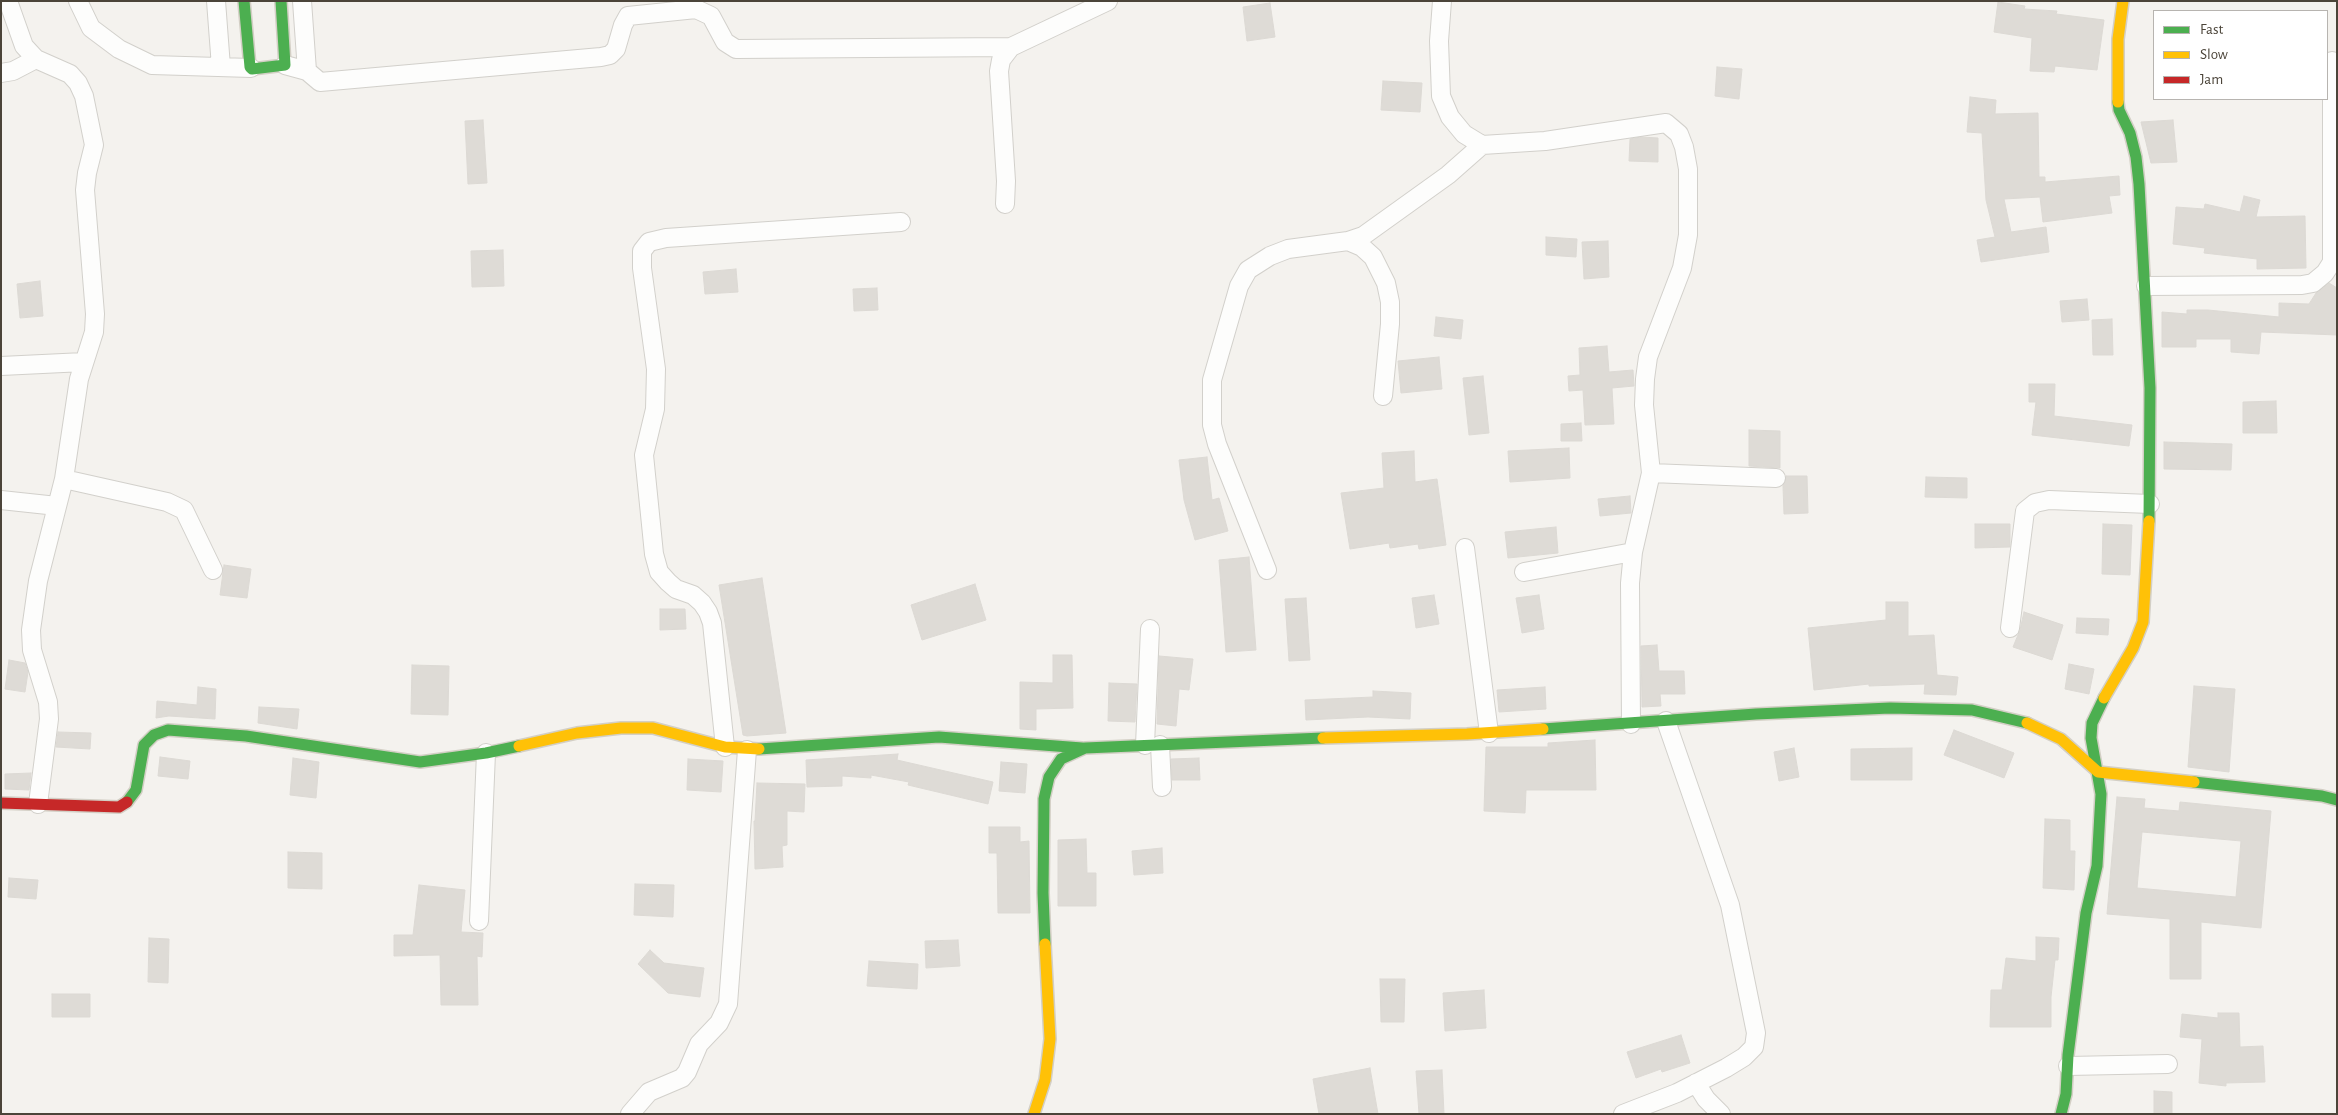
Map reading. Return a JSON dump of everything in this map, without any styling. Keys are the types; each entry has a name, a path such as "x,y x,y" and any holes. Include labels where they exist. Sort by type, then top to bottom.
{"street":[{"path":"8,1 24,46 36,59 70,74 78,83 92,131 94,145 85,190 95,314 94,332 79,379 64,479 38,581 31,630 32,650 48,702 49,719 38,804"},
{"path":"78,1 91,28 119,49 152,65 251,68 285,65 307,71 320,82 601,57 610,55 616,49 622,25 628,16 696,8 711,16 725,42 736,49 1011,47 1108,1"},
{"path":"216,1 221,67"},
{"path":"244,1 251,68"},
{"path":"281,1 285,65"},
{"path":"302,1 307,71"},
{"path":"1442,1 1439,41 1441,96 1450,117 1464,134 1482,145 1545,141 1666,123 1679,134 1688,169 1688,235 1682,268 1648,356 1644,405 1651,472 1633,552 1630,583 1631,724"},
{"path":"2061,1114 2066,1094 2080,952 2086,913 2097,866 2101,794 2091,738 2092,723 2114,678 2133,648 2143,622 2150,504 2150,388 2146,286 2136,157 2130,134 2119,110 2116,91 2118,39 2123,1"},
{"path":"1005,204 1006,181 999,71 1001,60 1011,47"},
{"path":"1,73 13,72 36,59"},
{"path":"2146,286 2302,285 2313,283 2333,268 2332,61"},
{"path":"1267,570 1217,444 1212,424 1212,380 1239,286 1248,270 1270,256 1288,248 1348,241 1363,236 1448,175 1482,145"},
{"path":"725,747 712,623 708,612 693,595 676,589 668,582 660,572 654,554 644,455 655,409 656,369 642,268 642,251 648,242 666,238 901,222"},
{"path":"1348,241 1362,247 1373,257 1381,270 1387,289 1390,324 1383,396"},
{"path":"1,366 84,362"},
{"path":"1651,472 1776,478"},
{"path":"64,479 167,502 184,510 213,570"},
{"path":"1,500 57,506"},
{"path":"2010,628 2025,511 2034,503 2049,500 2150,504"},
{"path":"1465,548 1489,733"},
{"path":"1524,572 1633,552"},
{"path":"1150,629 1153,745 1162,787"},
{"path":"1,803 119,807 130,800 136,790 144,745 154,735 168,730 246,736 420,762 486,754 577,733 622,728 653,728 725,747 748,750 939,737 1085,748 1338,737 1489,733 1756,714 1890,708 1972,710 2019,719 2061,739 2098,772 2322,796 2337,800"},
{"path":"1623,1114 1677,1094 1744,1057 1754,1047 1756,1033 1730,905 1666,721"},
{"path":"1034,1114 1045,1080 1050,1040 1043,893 1044,799 1049,777 1061,758 1085,748"},
{"path":"630,1114 649,1092 682,1078 688,1072 699,1044 719,1023 728,1004 748,750"},
{"path":"479,922 486,754"},
{"path":"2068,1066 2168,1064"},
{"path":"1696,1084 1706,1099 1721,1114"}],"building":[{"path":"1998,2 2025,6 2024,9 2057,11 2056,14 2104,20 2097,70 2055,66 2054,72 2030,71 2032,38 1994,32"},
{"path":"1270,3 1275,37 1247,41 1243,7"},
{"path":"1717,67 1742,69 1739,99 1715,96"},
{"path":"1383,81 1422,83 1420,112 1381,110"},
{"path":"1970,97 1996,100 1995,114 2038,113 2039,177 2045,177 2045,182 2119,176 2120,195 2109,196 2112,213 2043,222 2040,197 2004,199 2011,232 2046,227 2049,252 1981,262 1977,240 1995,237 1986,200 1982,133 1967,132"},
{"path":"483,120 487,183 468,184 465,121"},
{"path":"2173,120 2177,162 2151,163 2141,122"},
{"path":"1641,137 1658,138 1658,162 1629,161 1630,139"},
{"path":"2244,196 2260,200 2256,217 2305,216 2306,268 2257,269 2257,259 2204,253 2205,248 2173,244 2176,207 2204,209 2205,204 2240,212"},
{"path":"1546,237 1577,239 1576,257 1546,255"},
{"path":"1608,241 1609,277 1584,279 1582,242"},
{"path":"503,250 504,286 472,287 471,251"},
{"path":"736,269 738,292 705,294 703,272"},
{"path":"40,281 43,316 20,318 17,284"},
{"path":"2329,283 2337,288 2337,335 2261,332 2259,354 2231,352 2231,339 2196,339 2196,347 2162,347 2162,312 2187,314 2187,310 2208,310 2279,317 2279,303 2309,304 2316,293"},
{"path":"877,288 878,310 854,311 853,289"},
{"path":"2087,299 2089,320 2062,322 2060,301"},
{"path":"1436,317 1463,320 1461,339 1434,336"},
{"path":"2112,319 2113,355 2093,355 2092,320"},
{"path":"1607,346 1609,372 1633,370 1634,386 1612,388 1614,424 1585,425 1583,390 1569,391 1568,376 1580,375 1579,348"},
{"path":"1439,357 1442,389 1401,393 1398,361"},
{"path":"1483,376 1489,433 1469,435 1463,378"},
{"path":"2029,384 2055,384 2054,416 2132,425 2129,446 2032,435 2036,402 2029,402"},
{"path":"2276,401 2277,433 2243,433 2243,402"},
{"path":"1581,423 1582,441 1561,441 1561,424"},
{"path":"1749,430 1780,431 1780,468 1749,466"},
{"path":"2164,442 2232,444 2231,470 2164,469"},
{"path":"1569,448 1570,478 1510,482 1508,451"},
{"path":"1414,451 1415,482 1437,479 1446,545 1419,549 1418,544 1390,548 1389,543 1350,549 1341,493 1384,488 1382,453"},
{"path":"1207,457 1212,500 1219,498 1228,531 1195,540 1184,500 1179,460"},
{"path":"1786,476 1807,476 1808,513 1784,514 1783,486"},
{"path":"1926,477 1967,478 1967,498 1925,497"},
{"path":"1630,496 1631,513 1600,516 1598,499"},
{"path":"1975,524 2010,524 2010,547 1975,548"},
{"path":"2103,524 2132,525 2130,575 2102,574"},
{"path":"1556,527 1558,553 1508,558 1505,532"},
{"path":"1249,557 1256,650 1226,652 1219,560"},
{"path":"224,565 251,569 247,598 220,595"},
{"path":"762,578 786,733 747,736 743,735 719,585"},
{"path":"975,584 986,620 922,640 911,605"},
{"path":"1434,595 1439,624 1416,628 1412,598"},
{"path":"1539,595 1544,629 1522,633 1516,598"},
{"path":"1306,598 1310,660 1289,661 1285,599"},
{"path":"1886,602 1908,602 1908,636 1934,635 1937,675 1958,677 1956,695 1924,694 1925,684 1869,686 1869,684 1814,690 1808,628 1886,620"},
{"path":"660,609 685,609 686,629 660,630"},
{"path":"2024,612 2063,625 2052,660 2013,647 2020,630"},
{"path":"2077,618 2109,619 2108,635 2076,633"},
{"path":"1657,645 1659,671 1684,671 1685,694 1660,694 1661,706 1642,707 1641,646"},
{"path":"1053,655 1072,655 1073,708 1036,709 1036,730 1020,729 1020,682 1053,683"},
{"path":"1159,656 1193,659 1189,690 1179,689 1176,726 1157,724"},
{"path":"9,660 25,663 28,672 25,692 5,689"},
{"path":"2069,664 2094,669 2089,694 2065,689"},
{"path":"412,665 449,666 448,715 411,714"},
{"path":"1109,683 1137,684 1135,722 1108,721"},
{"path":"2194,686 2235,689 2229,772 2188,767"},
{"path":"198,687 216,689 215,719 169,716 156,718 157,701 197,705"},
{"path":"1545,687 1546,709 1499,712 1497,690"},
{"path":"1373,691 1411,693 1410,719 1368,717 1306,720 1305,700 1373,697"},
{"path":"259,707 299,709 297,729 258,723"},
{"path":"1954,730 2014,753 2004,778 1944,755"},
{"path":"58,732 91,733 90,749 56,747"},
{"path":"1595,740 1596,790 1526,790 1525,813 1484,811 1486,747 1548,747 1548,743"},
{"path":"1794,748 1799,777 1779,781 1774,752"},
{"path":"1912,748 1912,780 1851,780 1851,749"},
{"path":"898,754 897,760 993,782 988,804 908,785 909,782 871,775 871,778 842,776 842,786 807,787 806,760"},
{"path":"160,757 190,761 188,779 158,776"},
{"path":"293,758 319,762 316,798 290,795"},
{"path":"1199,758 1200,780 1172,780 1171,759"},
{"path":"688,759 723,761 721,792 687,790"},
{"path":"1001,762 1027,764 1025,793 999,791"},
{"path":"31,773 29,790 5,789 5,774"},
{"path":"757,783 805,784 804,812 787,811 787,845 782,846 783,867 755,869 754,821"},
{"path":"2117,797 2145,799 2144,808 2179,811 2180,802 2271,811 2261,928 2201,922 2201,979 2170,979 2170,919 2107,914","holes":["2142,832 2241,841 2236,897 2137,888"]},
{"path":"2045,819 2070,820 2070,851 2075,851 2074,890 2043,888"},
{"path":"989,827 1020,827 1020,842 1029,841 1030,913 998,913 997,853 989,853"},
{"path":"1086,839 1087,873 1096,873 1096,906 1058,906 1058,840"},
{"path":"1162,848 1163,873 1134,875 1132,851"},
{"path":"288,852 322,853 322,889 288,888"},
{"path":"9,878 38,880 36,899 8,897"},
{"path":"635,884 674,885 673,917 634,915"},
{"path":"419,885 465,890 461,932 483,933 482,957 477,956 478,1005 441,1005 440,955 394,956 394,935 413,935"},
{"path":"2036,937 2059,938 2058,960 2055,960 2051,997 2051,1027 1990,1027 1991,990 2002,990 2006,958 2036,961"},
{"path":"149,938 169,939 168,983 148,982"},
{"path":"958,940 960,966 926,968 925,941"},
{"path":"650,950 664,963 704,968 700,997 668,993 638,964"},
{"path":"869,961 918,964 917,989 867,986"},
{"path":"1380,979 1405,979 1404,1022 1381,1022"},
{"path":"1484,990 1486,1028 1445,1031 1443,993"},
{"path":"52,994 90,994 90,1017 52,1017"},
{"path":"2218,1013 2239,1013 2240,1047 2263,1046 2265,1082 2226,1083 2226,1086 2199,1083 2202,1039 2180,1037 2182,1014 2218,1018"},
{"path":"1681,1035 1690,1063 1662,1072 1661,1069 1636,1078 1627,1052"},
{"path":"1370,1068 1378,1114 1319,1114 1313,1079"},
{"path":"1442,1070 1444,1114 1419,1114 1416,1071"},
{"path":"2154,1091 2172,1092 2172,1114 2154,1114"}],"traffic: fast":[{"path":"244,1 250,67 252,69 285,65 281,1"},
{"path":"2118,102 2119,110 2130,133 2136,157 2139,184 2150,388 2149,521"},
{"path":"2061,1114 2066,1094 2068,1055 2086,913 2097,866 2101,794 2091,738 2092,723 2104,698"},
{"path":"1543,729 1756,714 1890,708 1972,710 2027,723"},
{"path":"127,802 136,790 144,745 154,735 168,730 246,736 420,762 486,753 519,746"},
{"path":"759,749 939,737 1082,748"},
{"path":"1045,944 1043,893 1044,799 1049,777 1061,759 1085,748 1323,738"},
{"path":"2194,782 2322,796 2337,800"}],"traffic: slow":[{"path":"2118,102 2118,39 2123,1"},
{"path":"2104,698 2133,648 2143,622 2149,521"},
{"path":"2027,723 2061,739 2098,772 2194,782"},
{"path":"519,746 577,733 621,728 653,728 725,747 759,749"},
{"path":"1323,738 1467,734 1543,729"},
{"path":"1034,1114 1045,1080 1050,1039 1045,944"}],"traffic: jam":[{"path":"1,803 119,807 127,802"}]}
